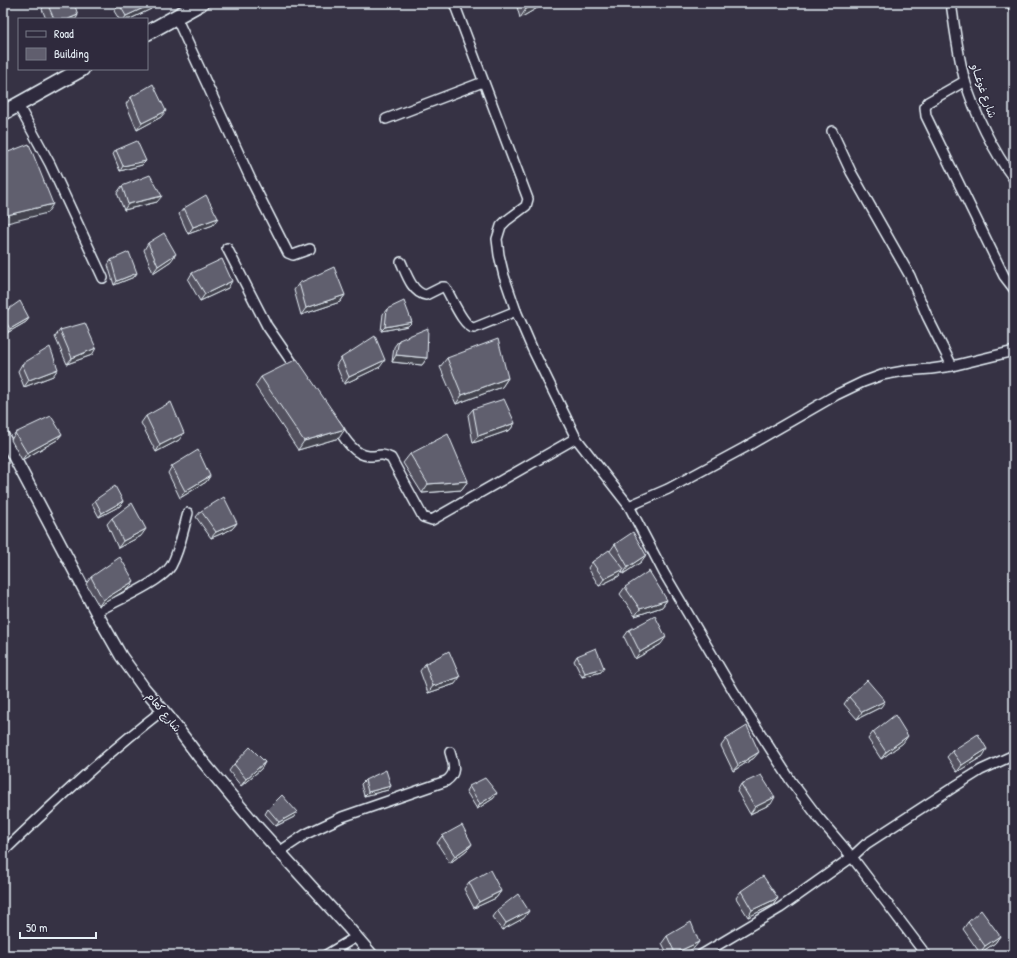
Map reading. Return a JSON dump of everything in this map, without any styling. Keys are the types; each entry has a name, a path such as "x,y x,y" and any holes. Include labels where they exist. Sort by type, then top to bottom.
{"main road":[{"path":"148,32 201,3"},
{"path":"3,112 80,70"}],"street":[{"path":"454,3 528,199 526,206 503,223 497,239 504,276 516,311 532,348 576,438 629,506 664,573 734,692 791,781 818,817 852,856 926,955"},
{"name":"شارع غوغــاو","path":"951,3 965,81 977,113 1003,165 1014,179"},
{"path":"1012,3 1014,8"},
{"path":"176,17 251,180 288,253 293,255 310,249"},
{"path":"965,81 928,102 926,107 926,116 1004,276 1014,289"},
{"path":"386,119 483,82"},
{"path":"18,105 50,164 103,278"},
{"path":"832,131 851,172 910,276 927,316 952,366"},
{"path":"227,248 268,326 303,378"},
{"path":"401,262 411,284 420,293 426,295 442,287 446,287 459,312 471,328 516,311"},
{"path":"629,506 668,489 744,448 836,395 863,382 882,375 952,366 1014,351"},
{"path":"330,416 348,442 358,453 370,456 383,454 391,458 423,517 432,520 576,438"},
{"name":"شارع كعام","path":"3,436 96,612 121,656 144,688 199,757 259,829 372,955"},
{"path":"96,612 159,579 171,566 188,513"},
{"path":"3,852 79,780 124,740 163,710"},
{"path":"280,852 306,834 342,817 446,781 451,778 454,768 450,752"},
{"path":"701,955 780,908 852,856 866,844 957,785 981,770 1014,755"},
{"path":"326,955 356,937"}],"building":[{"path":"47,3 74,3 78,15 70,18 54,18"},
{"path":"154,3 126,16 119,4"},
{"path":"524,3 536,3 526,9"},
{"path":"153,84 166,111 142,123 131,97"},
{"path":"137,141 146,161 123,166 116,150"},
{"path":"29,144 53,204 3,216 3,154"},
{"path":"150,175 162,196 128,204 122,186"},
{"path":"206,195 218,218 193,227 184,208"},
{"path":"164,233 176,254 158,266 148,243"},
{"path":"129,252 137,273 117,281 111,260"},
{"path":"222,259 232,281 205,294 192,273"},
{"path":"334,267 345,295 306,308 299,283"},
{"path":"20,301 29,318 10,329 3,317 3,313"},
{"path":"404,301 412,322 385,327 387,309"},
{"path":"85,323 96,348 72,358 60,330"},
{"path":"428,328 427,358 396,355 399,340"},
{"path":"375,336 385,360 349,377 341,358"},
{"path":"498,339 508,378 462,395 447,358"},
{"path":"50,347 58,369 29,380 22,364"},
{"path":"297,359 345,429 304,441 261,377"},
{"path":"504,399 515,423 478,436 473,409"},
{"path":"171,402 184,433 160,445 146,416"},
{"path":"51,416 62,434 27,453 15,433"},
{"path":"448,434 468,481 428,484 410,454"},
{"path":"198,450 210,476 185,491 172,466"},
{"path":"115,486 123,501 102,513 95,500"},
{"path":"224,497 237,523 216,532 201,511"},
{"path":"132,503 146,529 123,541 112,518"},
{"path":"633,532 646,555 628,567 615,544"},
{"path":"609,550 624,569 604,579 592,562"},
{"path":"120,557 134,581 103,600 91,577"},
{"path":"649,571 667,600 640,609 625,587"},
{"path":"655,616 666,637 640,652 629,630"},
{"path":"596,648 604,668 585,673 577,656"},
{"path":"449,651 460,677 433,686 425,664"},
{"path":"867,680 885,701 862,712 849,697"},
{"path":"895,715 908,736 886,752 873,732"},
{"path":"747,726 759,752 738,765 726,739"},
{"path":"978,734 987,749 962,765 952,751"},
{"path":"250,747 265,762 246,779 234,764"},
{"path":"386,770 391,786 368,792 365,780"},
{"path":"761,775 775,797 755,807 741,784"},
{"path":"485,778 497,793 480,804 469,786"},
{"path":"282,795 297,812 279,822 268,809"},
{"path":"462,825 472,844 455,856 442,836"},
{"path":"490,870 501,891 479,902 469,882"},
{"path":"763,876 778,898 752,910 741,891"},
{"path":"518,894 529,911 506,923 497,910"},
{"path":"981,910 1000,936 985,946 968,922"},
{"path":"691,922 699,942 675,953 667,936"},
{"path":"636,951 639,955 631,955"}]}
